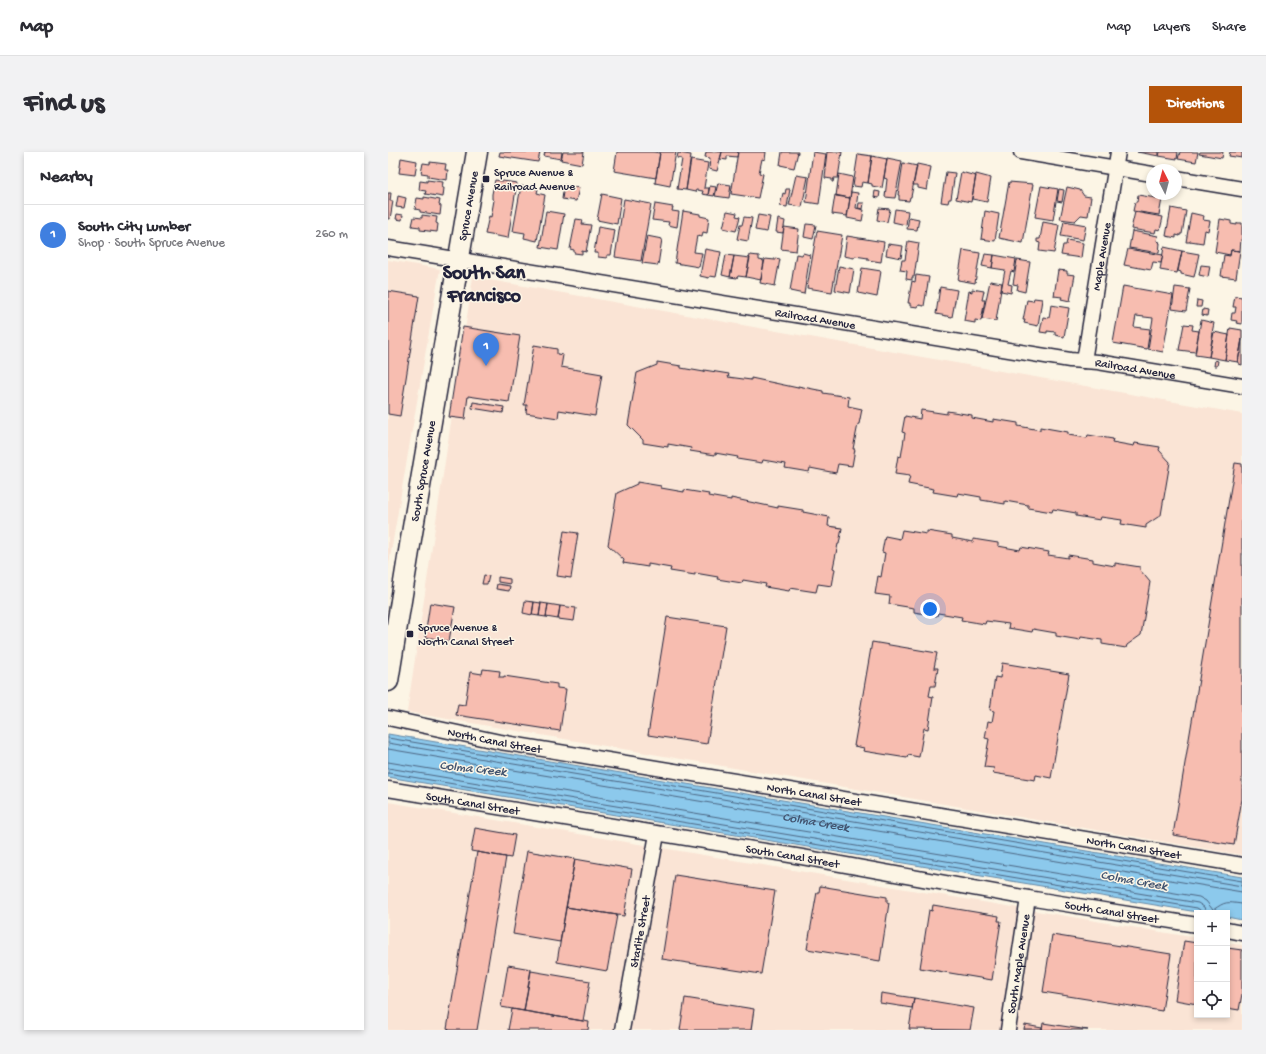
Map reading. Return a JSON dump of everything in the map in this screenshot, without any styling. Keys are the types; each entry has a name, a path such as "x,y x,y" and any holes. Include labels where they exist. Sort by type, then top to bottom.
{"main road":[{"name":"Spruce Avenue","path":"458,260 477,152"},
{"name":"South Spruce Avenue","path":"388,681 458,260"}],"street":[{"path":"1021,152 1146,173"},
{"name":"Maple Avenue","path":"1084,361 1118,152"},
{"path":"1182,179 1242,189"},
{"name":"Railroad Avenue","path":"388,248 1070,360 1242,386"},
{"name":"North Canal Street","path":"388,718 500,742 1242,865"},
{"name":"South Canal Street","path":"388,789 802,857 1028,898 1194,925"},
{"name":"Starlite Street","path":"622,1030 657,834"},
{"name":"South Maple Avenue","path":"1008,1030 1028,898"},
{"path":"1230,931 1242,933"}],"shaded area":[{"path":"388,260 440,269 388,569"},
{"path":"473,277 1242,414 1242,855 407,712"},
{"path":"388,802 1194,937 1194,1018 1230,1018 1230,943 1242,945 1242,1030 388,1030"}],"water":[{"name":"Colma Creek","path":"388,734 1242,877 1242,920 1230,918 1230,910 1194,910 1194,911 388,777"}],"building":[{"path":"500,152 540,152 538,162 499,156"},
{"path":"545,152 562,152 561,159 544,156"},
{"path":"563,152 584,152 582,164 561,160"},
{"path":"617,152 660,153 656,178 614,171"},
{"path":"660,152 676,152 670,186 655,183"},
{"path":"706,152 722,152 717,171 709,169 710,158 705,157"},
{"path":"722,152 738,152 737,157 727,156 727,160 720,159"},
{"path":"738,152 766,152 765,160 762,159 759,173 763,174 758,198 731,194"},
{"path":"782,152 798,152 794,168 780,165"},
{"path":"813,152 826,154 819,204 806,202"},
{"path":"827,152 842,152 838,178 834,178 833,182 832,179 825,178"},
{"path":"1137,152 1159,152 1159,156"},
{"path":"1160,152 1178,152 1177,159 1159,156"},
{"path":"1180,152 1198,152 1196,162 1178,159"},
{"path":"1200,152 1223,152 1222,158 1199,154"},
{"path":"1230,152 1242,152 1242,158 1229,156"},
{"path":"678,153 691,155 686,190 677,189 682,159 677,158"},
{"path":"858,154 872,156 868,183 862,182 861,187 853,186"},
{"path":"872,156 887,159 882,188 872,186 872,184 868,183"},
{"path":"401,158 417,161 415,175 399,173"},
{"path":"887,158 902,161 895,198 885,197 887,179 884,178"},
{"path":"691,160 708,163 704,188 709,188 708,195 702,194 703,191 696,190 695,192 686,190"},
{"path":"430,162 446,164 445,170 448,170 447,180 428,177 428,174 421,173 423,163 430,164"},
{"path":"903,163 917,166 909,201 899,200 898,195"},
{"path":"917,164 931,167 927,190 918,188 918,185 913,185"},
{"path":"946,172 955,173 951,199 949,199 948,203 941,202"},
{"path":"961,172 976,176 971,202 956,199"},
{"path":"839,174 853,177 850,198 836,196"},
{"path":"976,174 991,178 987,202 972,199"},
{"path":"796,175 808,177 802,207 789,205"},
{"path":"427,180 443,182 443,197 425,194 426,191 419,190 420,181 427,182"},
{"path":"495,180 517,183 508,238 485,234 489,216 491,217 494,200 492,199 492,194"},
{"path":"1009,182 1033,184 1023,243 999,238"},
{"path":"718,183 731,185 729,198 715,196"},
{"path":"564,185 579,188 576,201 562,199"},
{"path":"521,186 538,189 537,193 545,195 537,241 524,238 525,233 513,231"},
{"path":"710,186 716,187 714,196 708,195"},
{"path":"1041,186 1058,189 1053,220 1035,217"},
{"path":"1067,187 1080,190 1084,196 1091,197 1088,216 1081,215 1075,221 1060,219"},
{"path":"786,189 790,189 787,207 780,206 783,193 785,194"},
{"path":"1059,189 1064,190 1062,202 1057,201"},
{"path":"875,191 880,192 879,198 874,197"},
{"path":"851,192 858,193 856,208 864,210 862,221 847,218"},
{"path":"388,193 391,193 390,201 393,201 390,219 388,219"},
{"path":"602,194 621,198 617,224 597,220"},
{"path":"835,195 850,198 847,216 832,214"},
{"path":"1138,195 1146,196 1146,200 1162,200 1159,215 1133,211 1135,202 1137,202"},
{"path":"398,196 406,198 404,208 396,207"},
{"path":"424,197 440,200 440,215 420,212 420,210 415,209 417,198 424,199"},
{"path":"624,199 651,204 641,261 615,257"},
{"path":"859,203 864,203 863,209 858,208"},
{"path":"655,204 673,207 672,211 679,212 677,227 668,225 669,222 652,220"},
{"path":"879,208 890,209 887,222 877,220"},
{"path":"1171,208 1186,211 1182,234 1180,234 1180,236 1176,235 1176,238 1166,236"},
{"path":"895,209 908,211 906,225 893,222"},
{"path":"546,211 564,214 558,250 540,247"},
{"path":"683,211 700,214 700,216 709,218 707,233 703,232 702,237 697,236 694,252 702,253 699,267 675,263"},
{"path":"727,211 737,213 736,216 740,217 736,231 723,228"},
{"path":"985,211 999,214 995,241 981,239"},
{"path":"1135,212 1163,217 1160,230 1156,229 1155,233 1131,229"},
{"path":"1191,213 1204,216 1203,220 1210,221 1208,231 1205,230 1203,243 1190,241 1186,242"},
{"path":"397,214 403,215 402,220 396,219"},
{"path":"422,215 437,217 437,232 420,230 420,227 412,226 414,217 422,218"},
{"path":"758,215 770,217 767,232 755,230"},
{"path":"744,217 752,218 748,241 737,239 740,225 742,225"},
{"path":"909,217 919,219 917,230 907,229"},
{"path":"576,219 583,220 582,224 591,225 586,252 582,251 582,254 574,253 574,250 570,249"},
{"path":"778,219 785,221 783,233 776,232"},
{"path":"1220,219 1231,221 1231,224 1237,225 1237,223 1242,223 1240,251 1231,250 1230,255 1215,252"},
{"path":"1064,221 1086,225 1083,240 1061,236"},
{"path":"1043,222 1059,225 1054,253 1039,251 1040,243 1037,242 1037,239 1040,239"},
{"path":"806,224 816,225 813,239 804,237"},
{"path":"598,227 615,230 611,255 607,255 607,258 598,257 598,253 594,253"},
{"path":"784,227 799,229 796,251 781,249"},
{"path":"817,231 842,235 832,292 807,288"},
{"path":"1132,231 1158,236 1157,241 1160,242 1159,253 1129,248"},
{"path":"647,236 662,239 658,265 642,263"},
{"path":"847,236 884,242 881,262 868,260 868,258 844,256"},
{"path":"1067,240 1083,243 1081,258 1061,255 1063,245 1066,245"},
{"path":"908,241 919,243 914,277 912,277 912,280 906,279 907,271 900,270 902,260 905,260"},
{"path":"888,244 903,246 901,258 886,255"},
{"path":"1164,247 1182,251 1177,273 1160,270"},
{"path":"705,249 721,252 716,277 710,276 709,278 700,276"},
{"path":"1128,249 1163,255 1161,263 1153,262 1151,270 1124,265"},
{"path":"963,250 980,253 975,283 958,280"},
{"path":"1231,250 1240,251 1236,278 1221,276 1224,255 1230,256"},
{"path":"1182,251 1199,254 1194,277 1181,274 1181,272 1178,271"},
{"path":"803,253 810,255 804,294 790,291 796,254 802,255"},
{"path":"985,254 994,255 992,268 982,266"},
{"path":"726,255 734,256 730,277 722,275"},
{"path":"750,255 759,256 759,260 764,261 761,280 746,277"},
{"path":"994,255 1016,259 1014,272 1011,271 1008,284 1012,285 1011,293 1001,291 1005,270 992,268"},
{"path":"734,256 750,258 746,277 730,277"},
{"path":"775,258 780,259 775,286 760,283 765,259 775,260"},
{"path":"1017,260 1030,262 1025,292 1017,290 1018,285 1013,284"},
{"path":"1201,265 1210,266 1208,277 1199,275"},
{"path":"839,266 854,269 850,293 835,290"},
{"path":"862,268 881,271 877,297 858,293"},
{"path":"1058,270 1067,271 1067,274 1075,275 1070,301 1061,299 1062,297 1054,296"},
{"path":"916,275 929,277 924,306 919,305 918,307 910,306 910,303 908,303 912,281 915,282"},
{"path":"990,281 1002,283 996,321 982,319"},
{"path":"1123,286 1173,295 1163,352 1148,349 1153,318 1136,316 1134,327 1150,329 1147,349 1113,343"},
{"path":"940,287 957,290 952,317 936,314"},
{"path":"1175,287 1190,289 1186,311 1172,309"},
{"path":"972,289 984,291 982,300 985,300 981,321 975,320 975,323 964,321 969,291 972,292"},
{"path":"388,291 419,296 400,416 388,414"},
{"path":"1235,296 1242,297 1242,324 1231,320 1232,313 1235,313 1236,307 1233,307"},
{"path":"1034,298 1042,299 1038,326 1024,323 1025,320 1023,320 1027,300 1033,301"},
{"path":"1197,300 1202,301 1201,307 1196,307"},
{"path":"1051,305 1069,308 1064,337 1055,335 1055,332 1040,332 1043,317 1049,318"},
{"path":"1203,309 1208,310 1207,316 1202,315"},
{"path":"1201,320 1214,323 1209,357 1195,355"},
{"path":"1184,324 1193,325 1192,330 1199,331 1195,352 1179,350"},
{"path":"463,327 520,336 509,402 468,396 465,419 449,417"},
{"path":"1230,328 1242,330 1238,362 1225,360"},
{"path":"1214,332 1229,335 1225,360 1209,357"},
{"path":"1242,339 1242,365 1238,362"},
{"path":"534,345 557,349 557,354 563,355 561,367 602,374 595,416 559,410 558,418 526,413 527,405 524,405"},
{"path":"1215,360 1218,361 1217,366 1214,366"},
{"path":"657,362 704,372 704,370 729,374 728,377 751,380 751,378 849,397 848,406 862,409 853,449 855,449 852,466 838,464 836,473 810,468 809,472 785,468 786,464 763,460 762,463 737,459 738,457 690,451 691,448 668,444 668,447 643,443 643,440 628,425 637,373 657,365"},
{"path":"473,402 504,407 503,413 472,408"},
{"path":"921,410 947,414 947,411 972,415 972,418 993,422 993,419 1018,423 1018,426 1040,430 1040,427 1068,432 1068,435 1087,438 1088,435 1113,439 1112,442 1134,446 1135,443 1160,447 1159,450 1170,462 1161,515 1146,525 1146,528 1121,524 1122,520 1101,517 1100,520 1076,516 1076,513 1053,509 1052,512 1028,508 1028,505 1005,501 1005,504 981,500 981,497 958,493 957,496 933,492 934,489 908,484 910,476 895,474 898,456 901,457 905,433 902,432 905,416 920,419"},
{"path":"1235,463 1242,464 1242,799 1234,845 1173,835"},
{"path":"637,482 661,486 661,488 709,494 708,496 731,500 731,498 778,508 778,506 803,510 803,512 829,517 828,526 842,528 833,568 835,569 832,586 818,584 816,592 790,588 789,591 765,587 766,584 743,580 742,583 717,579 718,577 695,573 695,575 670,571 671,568 648,564 648,567 623,563 624,560 608,545 617,493 637,484"},
{"path":"902,530 927,534 927,531 952,535 952,538 973,542 973,539 998,543 998,546 1020,550 1021,547 1049,552 1048,555 1068,558 1068,555 1093,559 1093,562 1115,566 1115,563 1140,567 1140,570 1150,582 1141,635 1127,645 1126,648 1102,644 1102,640 1081,637 1080,640 1056,636 1056,633 1033,629 1032,632 1008,628 1009,624 986,621 985,624 961,620 962,617 938,613 937,616 914,612 914,608 889,604 890,596 875,594 878,576 881,577 885,553 882,552 885,536 900,539"},
{"path":"564,531 578,533 571,578 557,576"},
{"path":"484,575 489,576 487,584 482,584"},
{"path":"498,577 510,579 510,584 498,582"},
{"path":"497,584 510,586 509,591 496,589"},
{"path":"525,601 534,602 532,615 523,613"},
{"path":"534,602 541,603 539,616 532,615"},
{"path":"430,603 455,607 449,641 425,637"},
{"path":"541,603 548,604 546,617 539,616"},
{"path":"548,604 560,606 558,619 546,617"},
{"path":"560,606 576,608 574,621 558,619"},
{"path":"667,617 726,626 707,744 648,735"},
{"path":"872,642 937,653 934,668 938,668 935,686 931,686 929,696 933,697 928,729 924,728 919,757 908,755 907,758 863,751 864,748 854,746"},
{"path":"1002,663 1069,674 1051,778 1036,775 1035,780 993,773 994,768 984,767 989,739 985,738 988,721 992,722 994,711 990,710 995,677 1000,678"},
{"path":"483,669 500,671 499,677 504,676 557,684 557,688 566,689 560,731 456,715 458,704 465,705 470,672 482,674"},
{"path":"475,828 515,835 511,858 471,851"},
{"path":"527,851 575,859 560,942 513,934"},
{"path":"477,852 506,857 477,1030 450,1030 447,1029"},
{"path":"575,859 632,869 624,916 566,907"},
{"path":"675,875 775,891 761,974 662,959"},
{"path":"820,886 887,897 887,903 889,903 880,961 807,949 817,892 819,892"},
{"path":"933,905 999,916 998,921 1001,921 992,980 920,968 929,910 932,911"},
{"path":"566,907 617,915 607,971 557,962"},
{"path":"1052,935 1171,954 1162,1011 1043,992"},
{"path":"1184,941 1194,943 1194,1003 1175,1000"},
{"path":"1230,948 1242,950 1242,994 1239,1010 1230,1008"},
{"path":"508,965 531,969 524,1011 501,1007"},
{"path":"531,971 590,981 583,1021 524,1011"},
{"path":"881,993 914,998 912,1008 880,1003"},
{"path":"685,998 754,1009 751,1030 680,1030"},
{"path":"914,998 974,1008 970,1030 909,1029"},
{"path":"512,1009 589,1022 588,1030 508,1030"},
{"path":"1043,1023 1088,1030 1042,1030"},
{"path":"1025,1025 1042,1028 1042,1030 1024,1030"}],"place":[{"name":"Spruce Avenue & Railroad Avenue","path":"486,179"},
{"name":"South City Lumber","path":"486,366"},
{"name":"Spruce Avenue & North Canal Street","path":"410,634"}],"district":[{"name":"South San Francisco","path":"484,282"}]}
